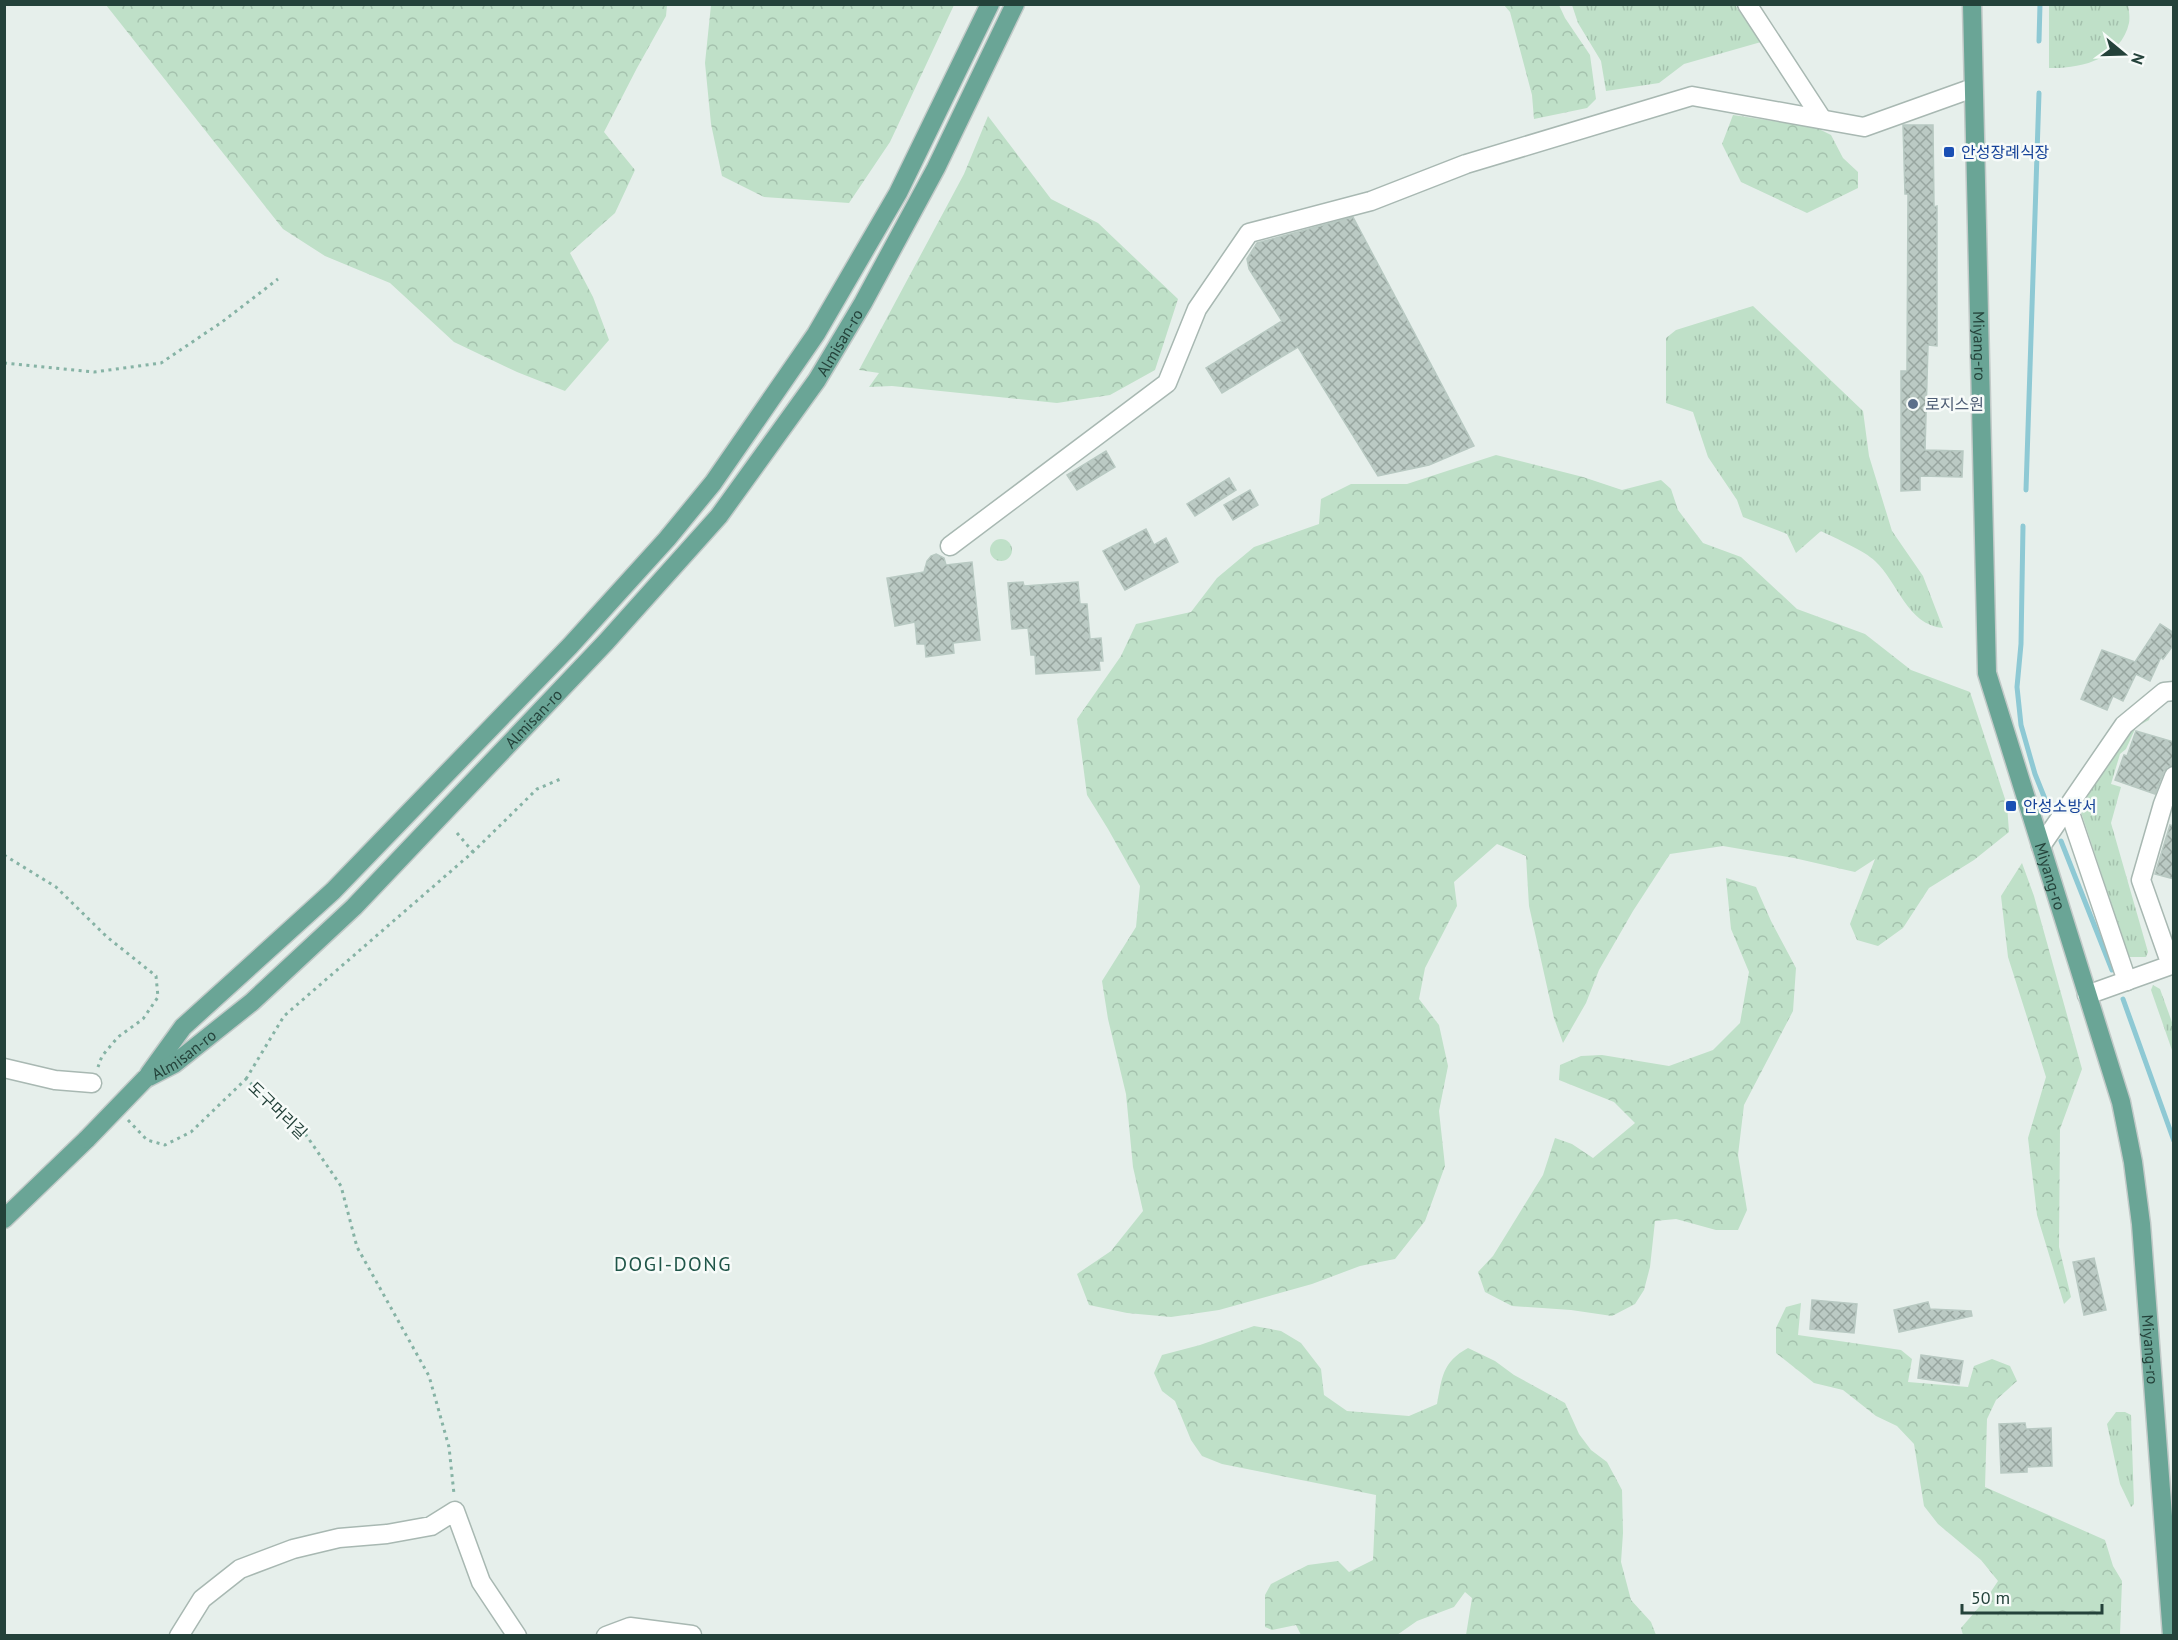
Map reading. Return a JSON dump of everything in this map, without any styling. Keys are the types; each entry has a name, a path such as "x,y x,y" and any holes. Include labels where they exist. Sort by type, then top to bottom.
{"main road":[{"name":"Almisan-ro","path":"145,1078 183,1027 333,891 570,646 668,539 713,483 816,334 898,192 990,4"},
{"name":"Almisan-ro","path":"145,1078 174,1064 252,1002 354,907 606,642 718,516 817,380 863,303 936,168 1015,4"},
{"name":"Miyang-ro","path":"1972,4 1987,673 2121,1102 2133,1162 2141,1224 2172,1635"},
{"path":"4,1220 145,1078"}],"street":[{"path":"1747,4 1822,119"},
{"path":"950,546 1167,383 1197,309 1249,233 1371,201 1466,164 1692,96 1864,127 1973,88"},
{"path":"2041,846 2124,725 2164,692 2174,690"},
{"path":"2087,995 2171,965 2141,880 2163,804 2174,776"},
{"path":"2068,807 2127,981"},
{"path":"4,1068 55,1080 92,1083"},
{"path":"179,1635 202,1599 240,1569 293,1549 339,1538 387,1534 431,1526 455,1511 481,1582 517,1635"},
{"path":"606,1635 630,1627 692,1635"}],"path":[{"path":"4,363 94,372 161,363 222,322 278,279"},
{"path":"246,1079 284,1016 473,852 537,789 563,778"},
{"path":"457,832 473,852"},
{"path":"4,855 56,887 107,937 156,976 158,998 143,1019 118,1036 102,1056 92,1083"},
{"name":"도구머리길","path":"123,1116 147,1140 165,1145 191,1132 246,1079 304,1132 341,1186 357,1247 429,1377 449,1447 455,1511"}],"green space":[{"path":"711,4 954,5 890,142 849,203 764,197 722,176 711,124 705,63"},
{"path":"106,5 667,5 666,16 604,132 635,170 615,213 570,253 593,297 609,340 565,391 517,372 454,342 390,283 325,256 283,229"},
{"path":"1504,5 1559,5 1590,55 1596,99 1587,108 1534,119 1532,95 1510,12"},
{"path":"1572,5 1735,5 1761,42 1684,64 1659,83 1606,91 1601,61 1578,23"},
{"path":"2049,5 2128,5 2129,23 2125,35 2117,45 2098,59 2086,64 2049,68"},
{"path":"1733,115 1815,127 1831,135 1843,158 1858,172 1858,188 1807,213 1741,182 1722,144"},
{"path":"988,116 1051,199 1098,223 1178,299 1155,370 1110,395 1057,403 892,386 869,387 879,373 859,370 964,174"},
{"path":"1753,306 1863,411 1869,456 1892,531 1923,576 1943,628 1920,619 1875,561 1857,549 1821,531 1796,553 1787,534 1743,517 1737,500 1708,457 1693,412 1666,403 1666,338 1676,330"},
{"path":"1496,455 1583,477 1622,490 1661,480 1671,489 1678,510 1703,543 1741,557 1797,609 1865,634 1911,670 1970,692 2007,805 2009,832 1974,860 1929,888 1903,928 1878,946 1857,940 1850,924 1875,859 1855,872 1794,858 1723,846 1670,854 1633,911 1599,970 1586,1003 1563,1043 1554,1018 1529,906 1526,856 1497,844 1454,882 1457,906 1425,968 1419,999 1439,1025 1448,1066 1439,1111 1445,1166 1425,1221 1395,1259 1360,1266 1312,1284 1219,1310 1171,1317 1127,1313 1089,1305 1077,1274 1111,1251 1143,1211 1133,1167 1126,1094 1108,1019 1102,981 1136,927 1140,886 1087,795 1077,719 1121,656 1136,624 1191,612 1217,578 1254,547 1319,524 1321,499 1351,484 1407,484"},
{"path":"1001,539 1009,542 1012,550 1009,558 1001,561 993,558 990,550 993,542"},
{"path":"2152,711 2149,720 2136,727 2126,749 2120,754 2111,784 2121,787 2111,823 2148,952 2146,957 2129,957 2080,809 2126,733"},
{"path":"2022,863 2034,896 2082,1069 2060,1129 2059,1247 2071,1297 2064,1304 2037,1215 2028,1138 2046,1077 2008,957 2001,896"},
{"path":"1726,878 1756,887 1796,968 1793,1011 1744,1105 1738,1155 1747,1210 1738,1230 1716,1230 1676,1219 1655,1221 1650,1267 1644,1290 1635,1304 1612,1316 1571,1310 1512,1306 1485,1292 1478,1272 1493,1256 1543,1175 1555,1138 1572,1144 1593,1158 1635,1123 1614,1102 1559,1080 1560,1065 1581,1056 1602,1055 1669,1066 1713,1050 1740,1023 1749,972 1731,929"},
{"path":"2153,985 2160,989 2173,1025 2173,1053 2151,990"},
{"path":"1801,1303 1798,1335 1901,1350 1912,1359 1908,1382 1968,1387 1974,1366 1992,1359 2010,1366 2017,1381 1996,1400 1987,1419 1985,1487 2105,1540 2113,1566 2122,1581 2120,1635 1963,1635 1961,1628 1998,1581 1981,1560 1938,1524 1924,1506 1914,1444 1897,1426 1876,1416 1843,1390 1814,1383 1776,1353 1776,1328 1786,1307"},
{"path":"1254,1326 1281,1331 1301,1343 1321,1369 1324,1395 1347,1411 1409,1416 1437,1404 1442,1379 1448,1365 1459,1353 1468,1348 1495,1361 1514,1375 1565,1403 1579,1434 1591,1450 1607,1462 1622,1490 1621,1562 1631,1600 1651,1622 1656,1635 1466,1635 1472,1598 1465,1592 1454,1607 1417,1621 1397,1635 1301,1635 1296,1625 1272,1630 1265,1627 1265,1595 1271,1584 1308,1565 1338,1561 1349,1572 1373,1560 1376,1495 1222,1464 1202,1456 1191,1440 1175,1401 1162,1391 1154,1373 1162,1355 1200,1345"},
{"path":"2116,1412 2131,1415 2134,1504 2131,1507 2120,1484 2107,1424"}],"building":[{"path":"1903,125 1933,125 1934,207 1937,206 1937,346 1928,345 1925,450 1963,451 1962,477 1920,476 1920,490 1901,491 1901,371 1907,371 1908,194 1905,194"},
{"path":"1353,217 1474,446 1429,465 1378,476 1298,347 1222,393 1206,368 1282,321 1249,269 1247,259 1257,243"},
{"path":"1106,451 1115,467 1077,490 1067,475"},
{"path":"1229,478 1236,490 1195,516 1187,504"},
{"path":"1250,490 1258,505 1233,520 1224,505"},
{"path":"1146,529 1154,545 1166,538 1178,562 1125,590 1103,551"},
{"path":"936,554 944,558 946,565 972,562 980,640 953,643 954,653 926,657 925,644 917,644 915,622 895,626 887,578 924,572 927,561"},
{"path":"1023,582 1024,586 1078,582 1080,604 1087,604 1090,639 1101,638 1103,661 1099,661 1100,670 1036,674 1035,655 1031,655 1028,628 1012,629 1008,583"},
{"path":"2160,624 2174,633 2174,644 2163,659 2161,657 2150,681 2136,674 2123,701 2113,696 2107,710 2081,699 2102,650 2135,662"},
{"path":"2136,731 2174,742 2174,765 2167,767 2164,771 2155,794 2115,780"},
{"path":"2170,825 2174,826 2174,879 2155,874"},
{"path":"2094,1258 2106,1310 2084,1315 2073,1262"},
{"path":"1812,1300 1857,1304 1854,1333 1810,1329"},
{"path":"1928,1302 1930,1309 1971,1311 1972,1316 1899,1332 1894,1310"},
{"path":"1921,1355 1963,1361 1959,1384 1918,1378"},
{"path":"2025,1423 2026,1429 2051,1428 2052,1466 2027,1467 2027,1472 2001,1473 1999,1424"}],"waterway":[{"path":"2039,41 2040,4"},
{"path":"2026,490 2039,93"},
{"path":"2023,526 2021,644 2017,687 2021,725 2035,774 2049,809"},
{"path":"2061,841 2112,970"},
{"path":"2123,999 2174,1141"}],"place":[{"name":"안성장례식장","path":"1949,152"},
{"name":"로지스원","path":"1913,404"},
{"name":"안성소방서","path":"2011,806"}],"district":[{"name":"DOGI-DONG","path":"673,1264"}]}
